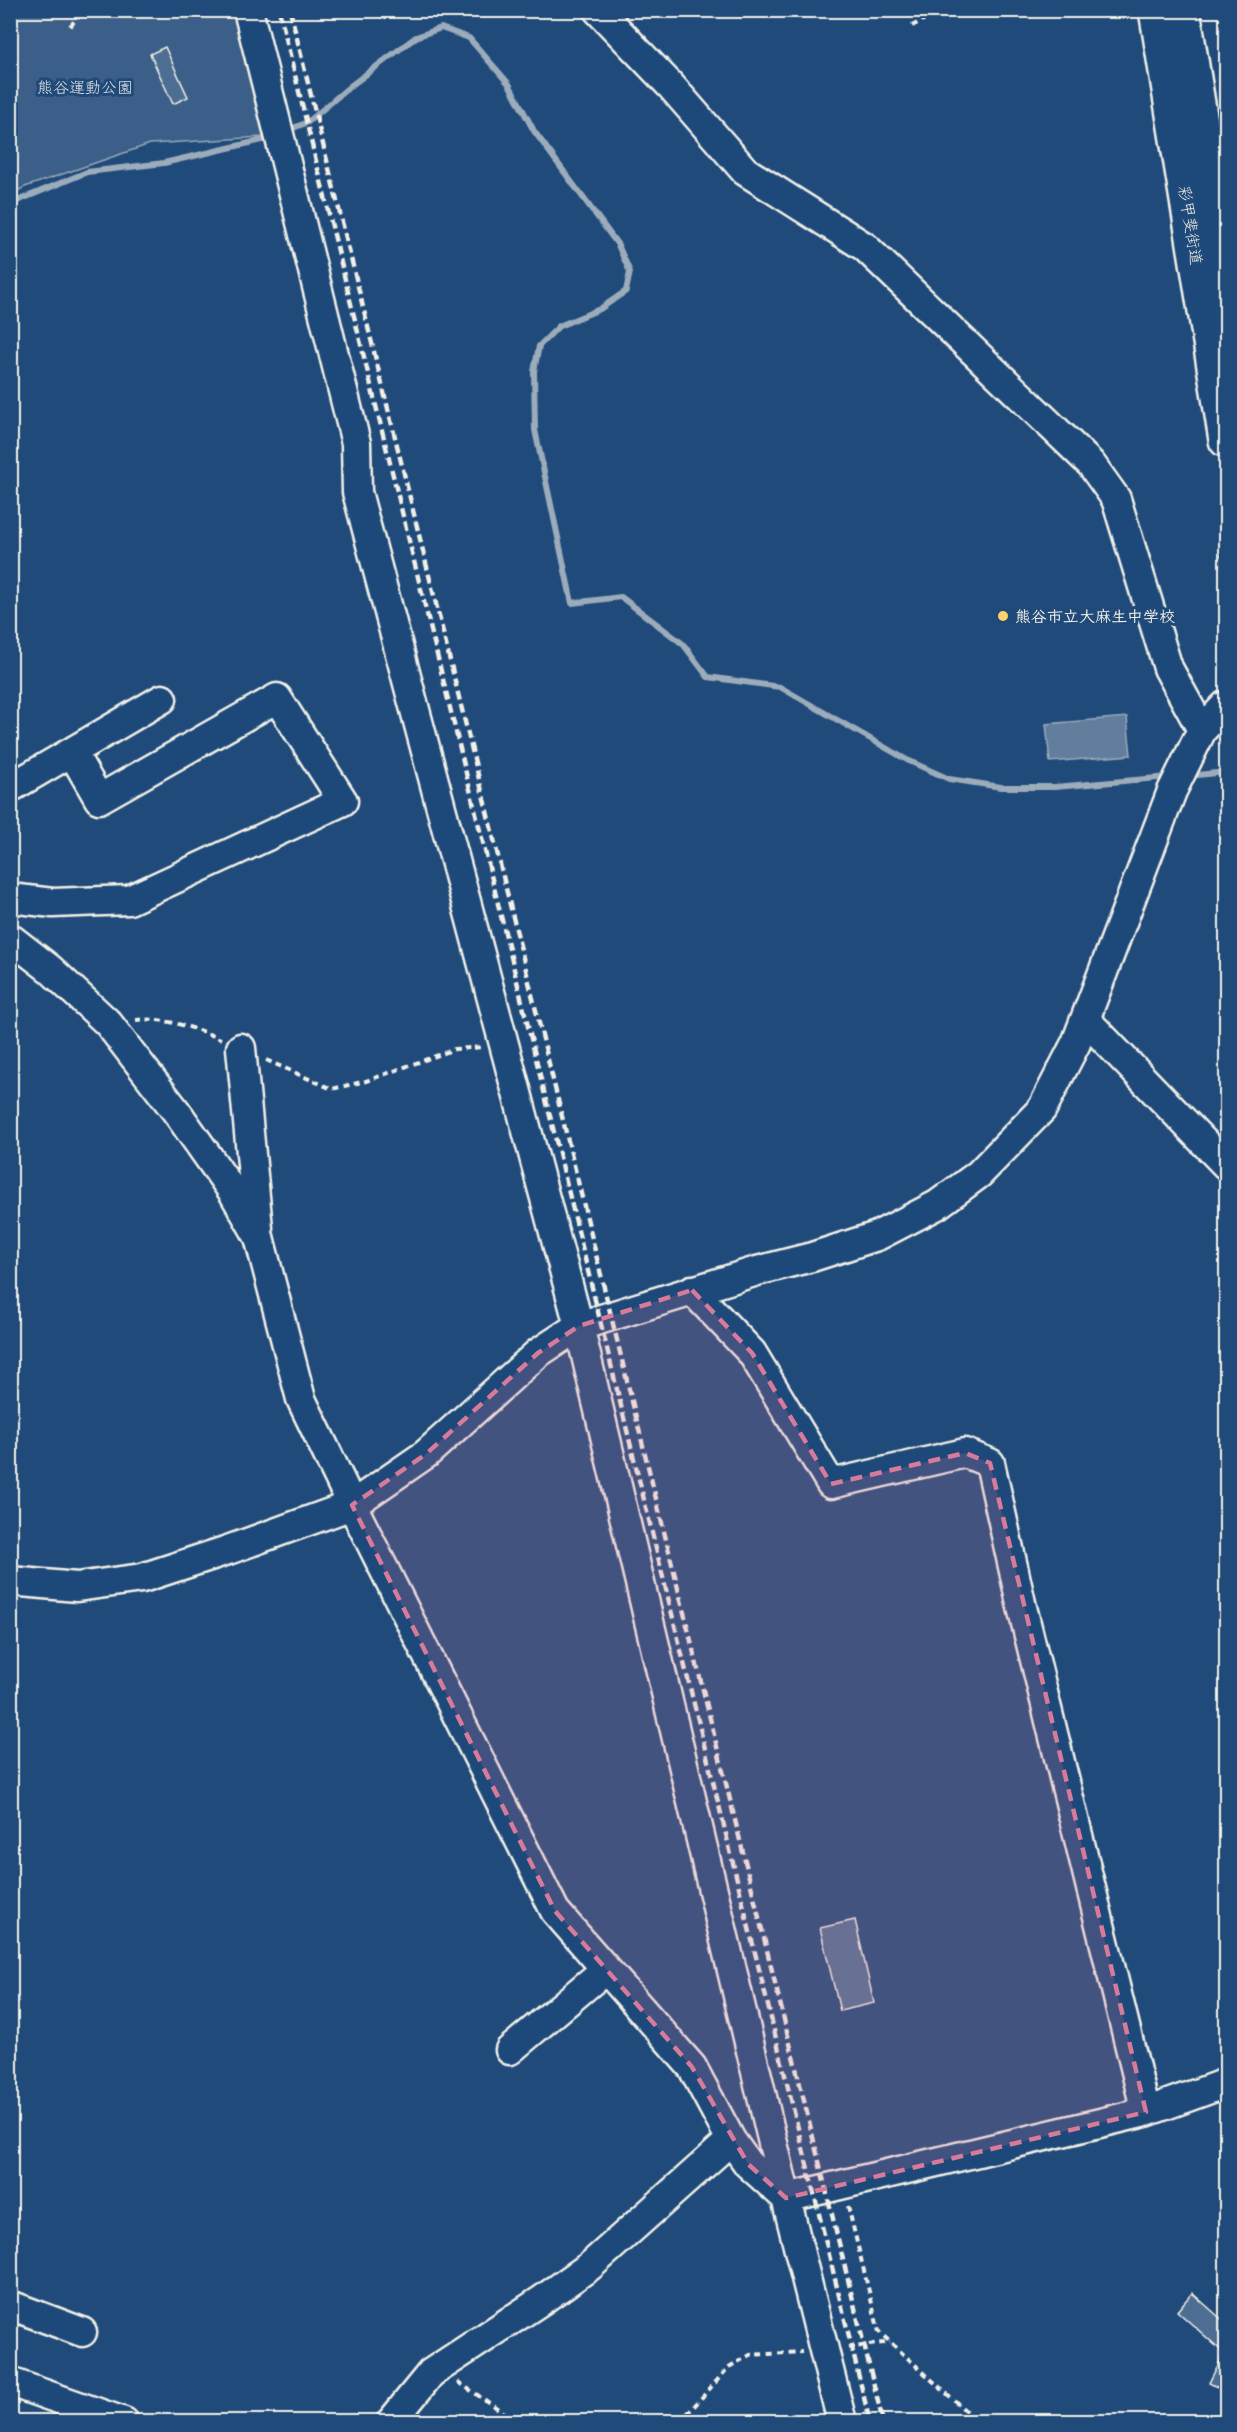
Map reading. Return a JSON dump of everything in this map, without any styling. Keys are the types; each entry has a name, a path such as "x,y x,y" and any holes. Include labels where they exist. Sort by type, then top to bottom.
{"highway":[{"name":"彩甲斐街道","path":"1156,10 1227,440"},
{"name":"彩甲斐街道","path":"1183,10 1227,277"}],"street":[{"path":"248,10 356,443 357,492 579,1326 786,2198 842,2421"},
{"path":"598,10 671,86 745,171 865,247 1091,464 1116,499 1168,668 1202,730"},
{"path":"10,898 53,903 129,900 343,801 277,698 99,799 72,752"},
{"path":"10,788 162,699"},
{"path":"10,1581 77,1587 142,1578 352,1505 426,1454 538,1353 579,1326 877,1236 938,1205 979,1174 1042,1109 1076,1043 1177,779 1202,730 1227,705"},
{"path":"10,938 50,969 108,1023 176,1111 233,1192 259,1238"},
{"path":"1085,1018 1227,1165"},
{"path":"241,1048 259,1238 301,1400 555,1911 692,2067 731,2140 748,2164 786,2198"},
{"path":"692,1290 752,1353 831,1484 965,1453 990,1463 1021,1603 1146,2112"},
{"path":"510,2050 606,1969"},
{"path":"786,2198 1146,2112 1227,2083"},
{"path":"391,2421 431,2373 590,2266 731,2140"},
{"path":"10,2305 82,2332"},
{"path":"10,2382 124,2421"}],"path":[{"path":"69,26 85,10"},
{"path":"912,26 942,10"},
{"path":"1224,555 1227,584"},
{"path":"108,1023 152,1018 206,1033 332,1089 366,1081 455,1049 505,1047"},
{"path":"843,2185 879,2332 978,2421"},
{"path":"680,2421 729,2367 750,2355 824,2351 890,2342"},
{"path":"438,2369 518,2421"}],"highlighted area":[{"path":"692,1290 752,1353 831,1484 965,1453 990,1463 1146,2112 786,2198 748,2164 692,2067 555,1911 352,1505 426,1454 538,1353 579,1326"}],"green space":[{"name":"熊谷運動公園","path":"11,11 243,11 273,130 262,137 150,144 25,187 11,194"}],"shaded area":[{"path":"1127,717 1131,755 1050,762 1046,724"}],"building":[{"path":"165,47 188,97 173,104 150,54"},
{"path":"855,1920 874,2003 840,2011 820,1928"},
{"path":"1192,2293 1227,2324 1227,2392 1209,2383 1224,2353 1177,2311"}],"waterway":[{"path":"286,131 308,122 349,87 416,37 441,28 469,38 509,84 534,131 618,245 630,272 626,291 600,309 559,326 539,346 534,371 535,430 572,603 621,597 683,644 708,677 780,687 907,760 949,779 1001,787 1055,787 1169,777"},
{"path":"10,204 87,172 164,163 271,138"},
{"path":"1188,776 1226,772"}],"railway":[{"path":"279,10 870,2422"},
{"path":"290,10 883,2422"}],"place":[{"name":"熊谷市立大麻生中学校","path":"1003,616"}]}
